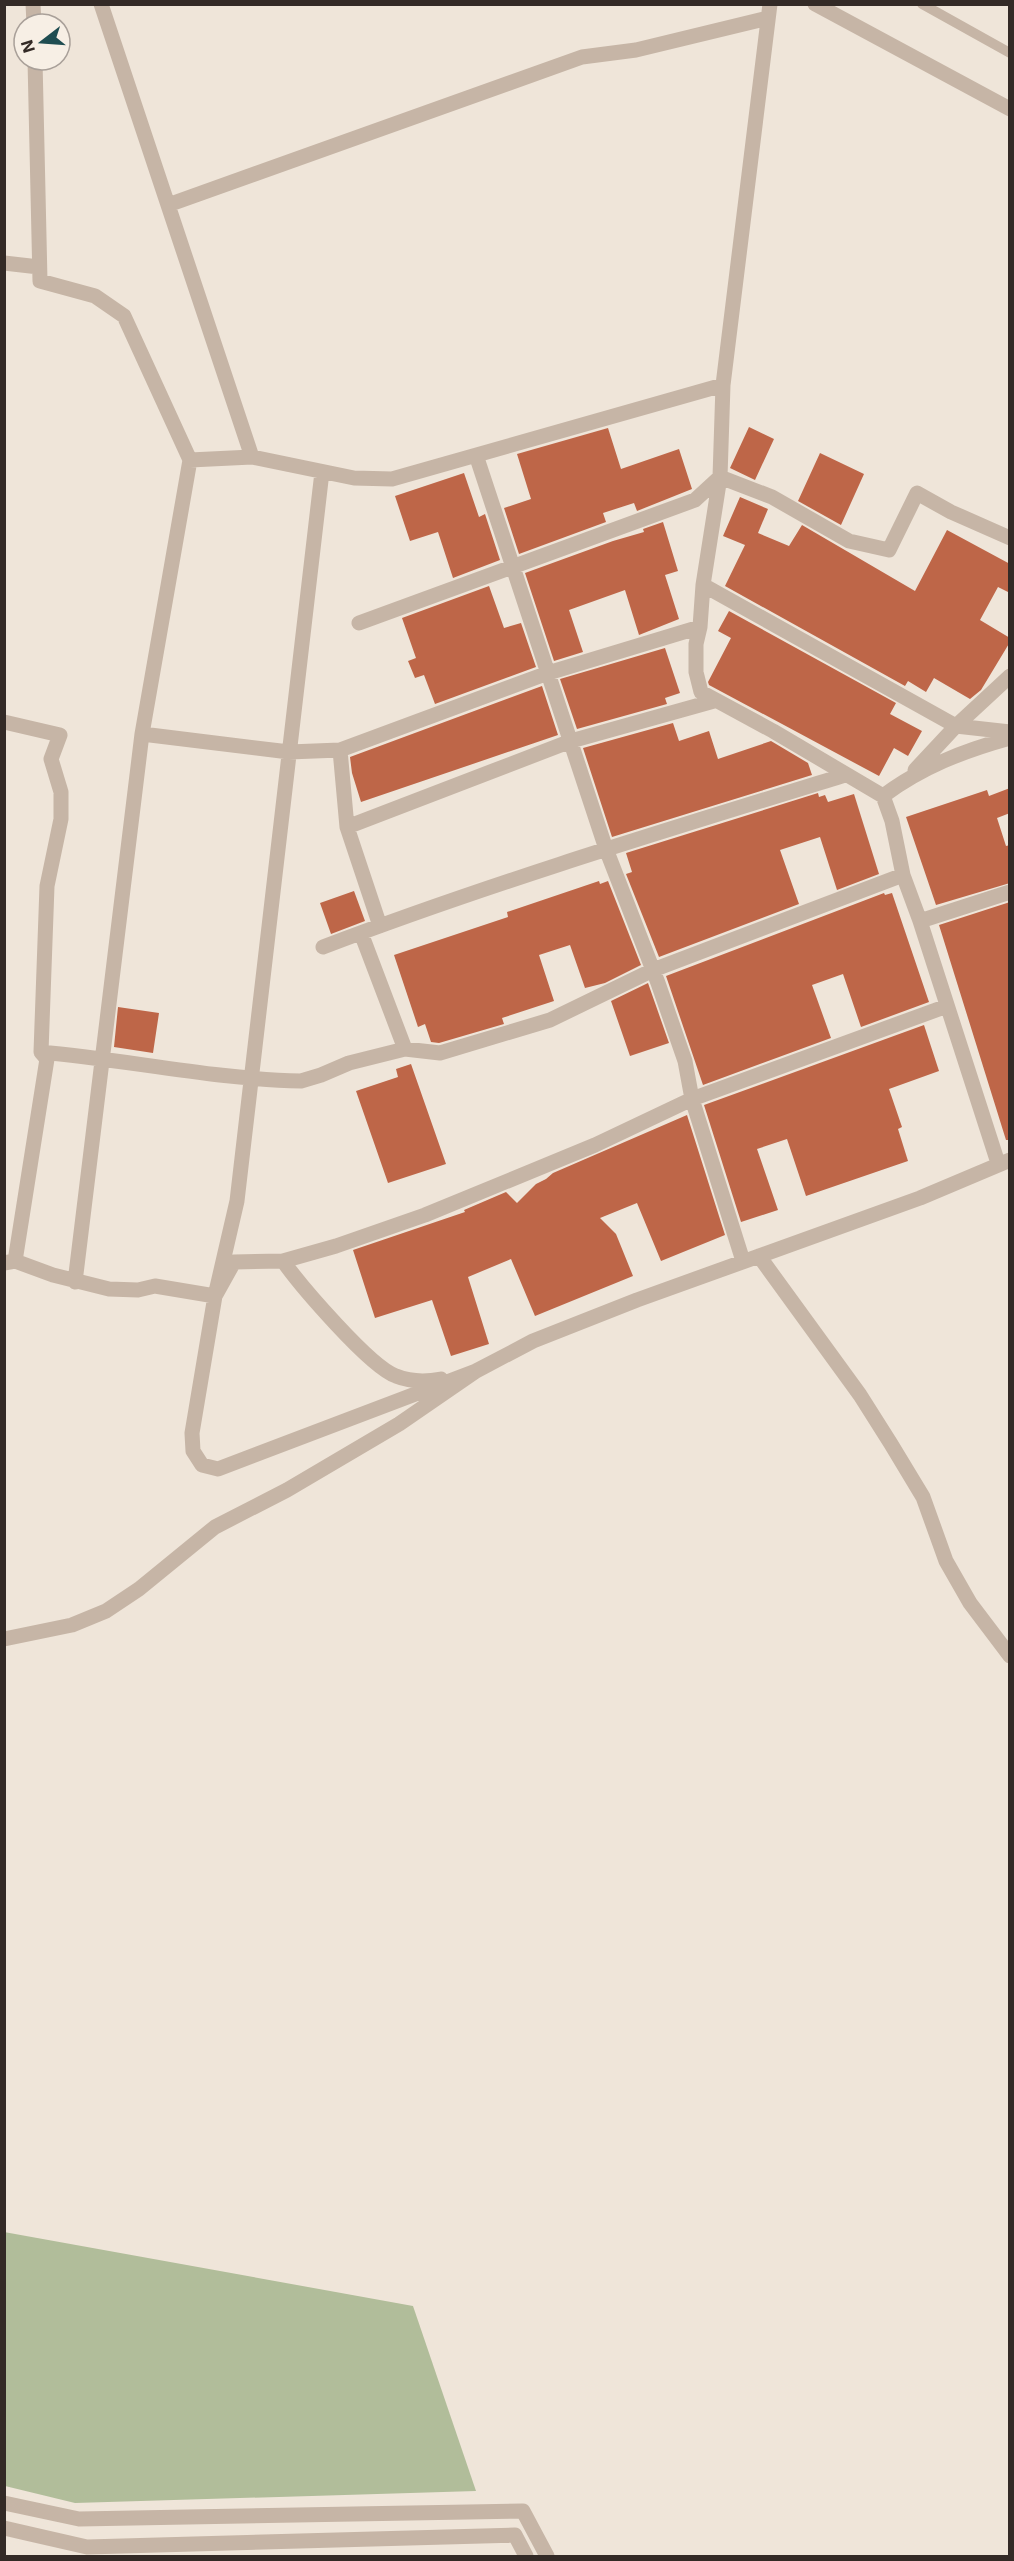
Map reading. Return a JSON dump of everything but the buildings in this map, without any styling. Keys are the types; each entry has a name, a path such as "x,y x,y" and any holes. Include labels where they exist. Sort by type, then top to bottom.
{"street":[{"path":"101,4 252,457"},
{"path":"815,4 1010,109"},
{"path":"4,1639 72,1625 106,1611 139,1589 215,1527 287,1490 399,1424 476,1371 533,1341 637,1300 920,1198 1004,1162 946,1006 921,921 903,875 892,821 883,796 773,731 714,701 701,692 696,672 696,644 700,627 703,585 720,477 723,385 769,11 636,50 582,57 168,205"},
{"path":"34,72 40,281 95,296 124,316 190,460 142,734 75,1282"},
{"path":"4,263 39,267"},
{"path":"190,460 252,457 354,478 392,479 723,385"},
{"path":"476,455 606,849 685,1061 692,1099 743,1261"},
{"path":"322,472 237,1201 215,1296 192,1433 193,1451 201,1465 218,1469 476,1371"},
{"path":"720,477 772,497 849,541 889,550 917,493 1010,538"},
{"path":"359,623 695,500 720,477"},
{"path":"703,585 956,726 1010,732"},
{"path":"142,734 289,752 340,750 548,673 700,627"},
{"path":"909,777 956,726 1010,676"},
{"path":"347,827 571,741 714,701"},
{"path":"4,723 60,735 51,759 61,792 61,819 47,886 41,1052 47,1059 10,1262 109,1290 138,1290 155,1286 215,1296"},
{"path":"883,796 909,777 961,752 1010,738"},
{"path":"340,750 347,827 380,926"},
{"path":"323,947 606,849 845,775"},
{"path":"41,1052 102,1058 173,1070 301,1081 349,1063 405,1049 440,1053 550,1020 653,970 903,875"},
{"path":"921,921 1010,892"},
{"path":"361,933 405,1049"},
{"path":"215,1296 234,1262 283,1261 336,1246 425,1215 595,1145 692,1099 946,1006"},
{"path":"759,1256 860,1395 885,1434 923,1497 946,1561 970,1602 1010,1656"},
{"path":"283,1261 303,1287 374,1362 394,1376 415,1381 430,1381 476,1371"},
{"path":"4,2503 79,2519 523,2511 547,2556"},
{"path":"4,2528 87,2547 515,2535 526,2556"}],"lane":[{"path":"922,4 1010,53"}],"green space":[{"path":"4,2232 413,2306 476,2491 75,2503 5,2486"}]}
